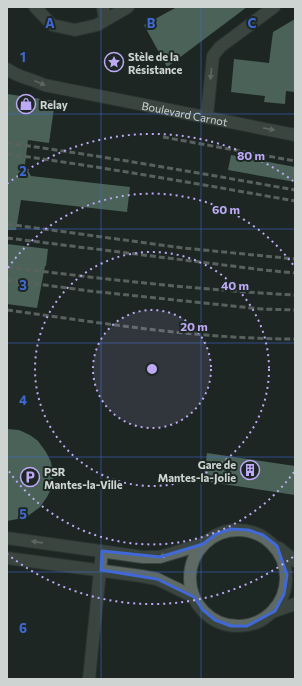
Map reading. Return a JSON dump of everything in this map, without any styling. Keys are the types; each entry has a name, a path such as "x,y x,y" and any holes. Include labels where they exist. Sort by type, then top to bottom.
{"street":[{"path":"35,7 52,25 75,30 97,25 128,7"},
{"path":"103,7 104,20"},
{"path":"206,116 213,56 220,47 274,7"},
{"name":"Boulevard Carnot","path":"7,68 12,73 44,85 295,134"},
{"path":"295,561 263,534 248,530 231,529 216,534 203,544 195,556 190,569 190,584 194,597 203,610 215,620 231,626 247,626 264,619 275,611 295,604"},
{"path":"7,538 160,557 203,544"},
{"path":"275,611 284,594 287,575 277,546"},
{"path":"89,679 102,551"},
{"path":"7,558 157,579 194,597"}],"highlighted area":[{"path":"231,529 248,530 263,535 277,546 287,575 284,594 275,611 247,626 231,626 215,620 203,610 194,597 157,579 101,570 102,551 160,557 203,544 216,534"}],"building":[{"path":"177,7 247,7 167,67 144,25"},
{"path":"295,19 295,92 286,91 285,104 264,102 265,96 231,92 234,59 269,63 273,32"},
{"path":"7,94 55,101 49,143 28,140 25,165 31,176 130,187 127,212 21,200 16,230 7,230"},
{"path":"231,155 295,167 295,182 228,170"},
{"path":"7,244 48,249 37,308 7,304"},
{"name":"PSR Mantes-la-Ville","path":"7,429 19,430 38,441 51,462 53,479 50,491 40,507 28,516 7,521"},
{"name":"Gare de Mantes-la-Jolie","path":"207,453 295,466 295,495 203,481"}],"railway":[{"path":"163,137 295,161"},
{"path":"7,143 115,159 295,190"},
{"path":"7,154 115,170 295,201"},
{"path":"7,224 183,248 295,259"},
{"path":"7,238 295,273"},
{"path":"7,267 151,284 295,295"},
{"path":"7,280 90,291 261,309 295,310"},
{"path":"7,310 187,333 295,339"}],"place":[{"name":"Stèle de la Résistance","path":"114,62"},
{"name":"Relay","path":"26,104"},
{"name":"Gare de Mantes-la-Jolie","path":"250,470"},
{"name":"PSR Mantes-la-Ville","path":"30,477"}]}
